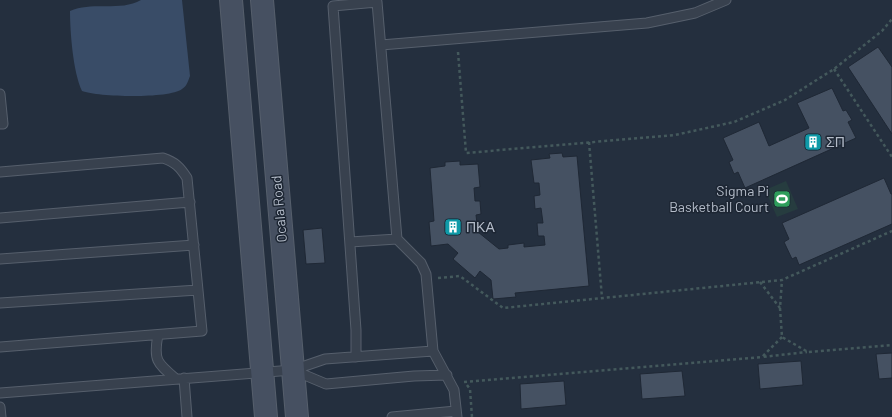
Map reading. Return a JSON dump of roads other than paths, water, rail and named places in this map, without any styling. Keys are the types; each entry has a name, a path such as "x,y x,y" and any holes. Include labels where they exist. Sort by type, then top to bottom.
{"main road":[{"path":"231,0 266,417"},
{"name":"Ocala Road","path":"262,0 297,417"}],"lane":[{"path":"381,46 646,23 695,13 726,0"},
{"path":"356,357 356,330 333,6 377,2 397,239 421,263 426,274 433,351 454,390 456,414 392,417"},
{"path":"0,94 3,124 0,124"},
{"path":"0,172 163,158 174,162 181,167 187,178 202,331 0,347"},
{"path":"0,218 190,202"},
{"path":"350,242 397,239"},
{"path":"0,259 194,245"},
{"path":"0,304 198,290"},
{"path":"158,335 156,356 163,367 180,379 187,417"},
{"path":"0,393 293,370 325,359 433,351"},
{"path":"293,370 326,384 414,376 447,376"},
{"path":"0,407 1,417"}],"water":[{"path":"141,0 182,0 190,76 186,85 184,88 175,92 149,96 103,95 82,91 74,63 71,41 70,11 88,7 133,4"}],"place":[{"name":"ΣΠ","path":"813,142"},
{"name":"Sigma Pi Basketball Court","path":"782,199"},
{"name":"ΠΚΑ","path":"453,227"}]}
